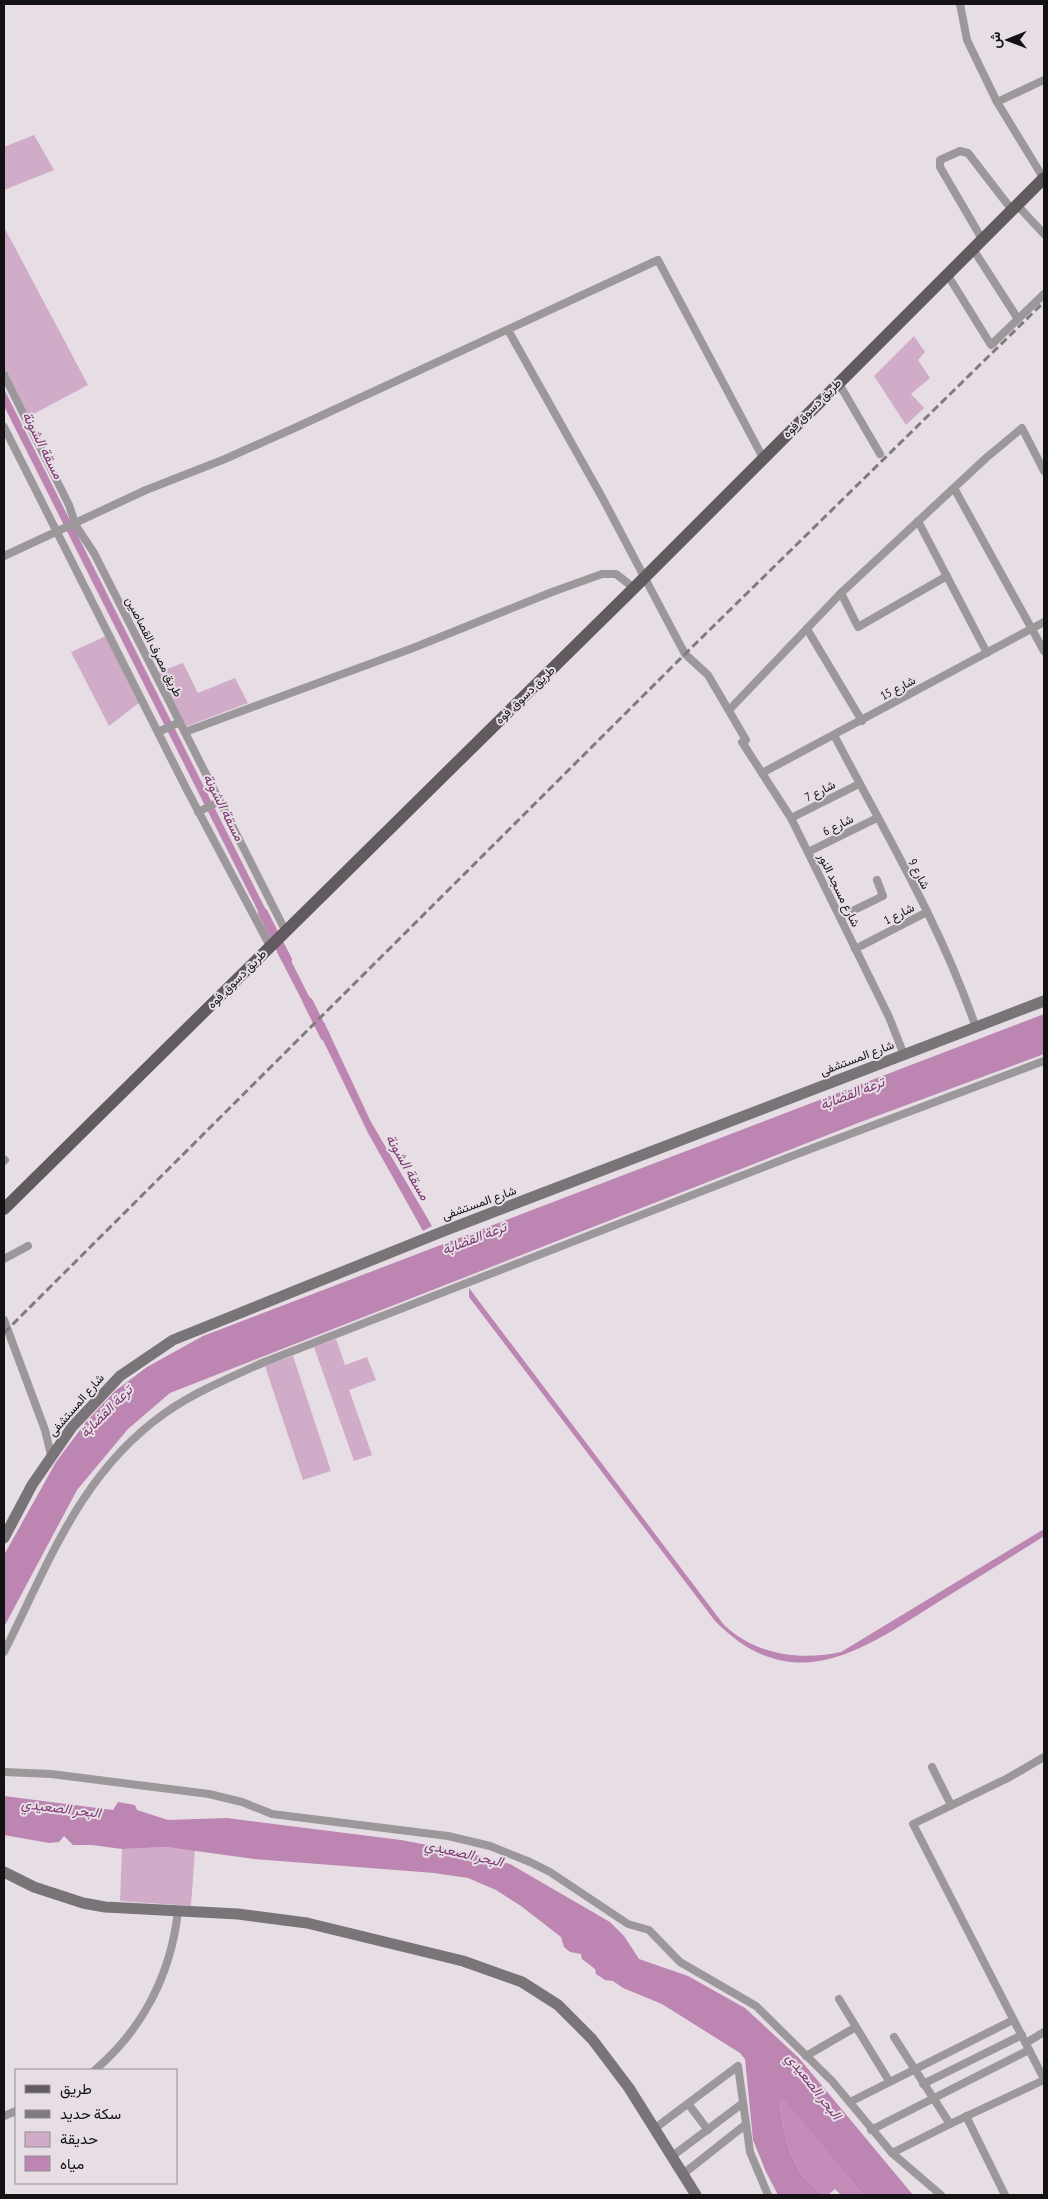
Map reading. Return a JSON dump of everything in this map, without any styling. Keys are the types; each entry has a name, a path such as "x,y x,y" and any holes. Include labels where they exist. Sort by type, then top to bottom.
{"main road":[{"name":"طريق دسوق, فوه","path":"4,1209 634,588 838,382 1044,179"},
{"name":"شارع المستشفى","path":"4,1538 51,1455 89,1408 120,1376 157,1350 189,1332 444,1231 1044,1002"},
{"path":"4,1872 34,1887 105,1907 238,1914 332,1928 463,1961 522,1982 558,2005 592,2039 629,2088 696,2195"}],"street":[{"path":"960,4 967,40 998,102 1044,179"},
{"path":"998,102 1044,80"},
{"path":"982,239 940,167 940,160 960,151 968,153 1015,208 1044,234"},
{"path":"973,249 1018,319"},
{"path":"4,556 146,490 225,459 658,260 763,458"},
{"path":"947,274 991,345 1044,294"},
{"name":"شارع مسجد النور","path":"508,330 542,388 685,654 708,675 729,710 762,773 791,818 889,1017 904,1055"},
{"name":"طريق مصرف القصاصين","path":"4,375 69,505 74,523 94,553 285,930"},
{"path":"838,382 880,454"},
{"path":"4,427 198,812 270,946"},
{"path":"729,710 841,593 1022,428 1044,471"},
{"path":"954,488 1044,651"},
{"path":"918,521 987,653"},
{"path":"185,732 413,648 602,574 616,574 634,588"},
{"path":"841,593 858,627 946,576"},
{"name":"شارع 15","path":"762,773 1044,622"},
{"path":"807,629 862,720"},
{"path":"158,732 180,722"},
{"name":"شارع 9","path":"834,735 950,958 976,1028"},
{"name":"شارع 7","path":"791,818 859,784"},
{"path":"198,812 220,801"},
{"name":"شارع 6","path":"808,852 877,818"},
{"path":"840,917 884,895 877,880"},
{"name":"شارع 1","path":"856,948 927,912"},
{"path":"4,1652 74,1511 89,1488 125,1447 165,1413 186,1399 227,1379 300,1348 805,1151 1044,1061"},
{"path":"4,1259 28,1246"},
{"path":"4,1320 45,1430 51,1455"},
{"path":"892,2153 1044,2079 913,1824 1008,1778 1044,1757"},
{"path":"932,1767 951,1805"},
{"path":"4,1772 51,1774 208,1794 242,1802 267,1813 448,1836 504,1851 550,1872 628,1924 649,1930 680,1962 756,2006 850,2102 871,2130 892,2153 941,2195"},
{"path":"96,2069 122,2044 157,1993 164,1976 176,1932 178,1911"},
{"path":"839,2000 889,2081"},
{"path":"850,2102 1013,2020"},
{"path":"806,2056 856,2027"},
{"path":"871,2130 1027,2047 1044,2032"},
{"path":"923,2084 1022,2035"},
{"path":"894,2037 950,2124"},
{"path":"654,2129 689,2105 736,2066 741,2071 745,2125 753,2164 768,2195"},
{"path":"671,2157 743,2103"},
{"path":"689,2105 708,2130"},
{"path":"966,2116 1006,2195"},
{"path":"683,2174 745,2125"}],"green space":[{"path":"34,135 54,170 4,190 4,147"},
{"path":"4,227 88,385 28,417 4,368"},
{"path":"914,336 925,352 918,360 930,378 911,394 924,408 906,425 874,376"},
{"path":"106,636 140,702 109,726 71,652"},
{"path":"183,663 198,693 235,678 248,703 185,727 159,672"},
{"path":"336,1339 345,1365 367,1357 376,1380 349,1390 372,1455 354,1461 314,1347"},
{"path":"293,1356 331,1471 303,1480 265,1366"},
{"path":"167,1847 195,1850 191,1906 120,1901 122,1849"}],"shaded area":[{"path":"783,2100 787,2102 863,2195 841,2195 835,2189 828,2195 823,2195 805,2179 798,2168 787,2141 780,2104"}],"water":[{"path":"4,389 272,922 266,927 4,406"},
{"path":"284,947 316,1010 310,1016 277,952"},
{"name":"ترعة القضابة","path":"1044,1014 1044,1054 858,1123 170,1393 128,1429 77,1490 4,1627 4,1555 56,1462 86,1422 115,1391 147,1367 203,1336"},
{"path":"324,1022 371,1122 432,1226 423,1231 368,1133 320,1034 318,1027"},
{"path":"469,1288 724,1625 750,1643 764,1649 794,1655 826,1655 841,1652 1044,1529 1044,1536 907,1622 853,1651 826,1660 799,1663 771,1658 743,1645 715,1621 469,1297"},
{"name":"البحر الصعيدي","path":"4,1796 113,1810 118,1802 135,1805 137,1810 168,1820 227,1818 401,1840 465,1852 510,1864 610,1922 624,1936 639,1959 688,1976 745,2008 799,2058 913,2195 863,2195 783,2100 780,2104 783,2123 794,2159 805,2179 823,2195 778,2195 753,2140 745,2059 740,2053 662,2004 623,1988 613,1981 605,1980 596,1974 595,1969 582,1959 581,1954 570,1952 564,1947 561,1937 521,1906 496,1890 468,1878 434,1873 254,1859 167,1847 122,1849 92,1845 73,1845 64,1836 59,1842 49,1843 4,1835"}],"waterway":[{"name":"مسقة الشونة","path":"263,913 287,960"},
{"name":"مسقة الشونة","path":"308,1002 325,1036"}],"railway":[{"path":"4,1333 685,654 1044,302"}]}
